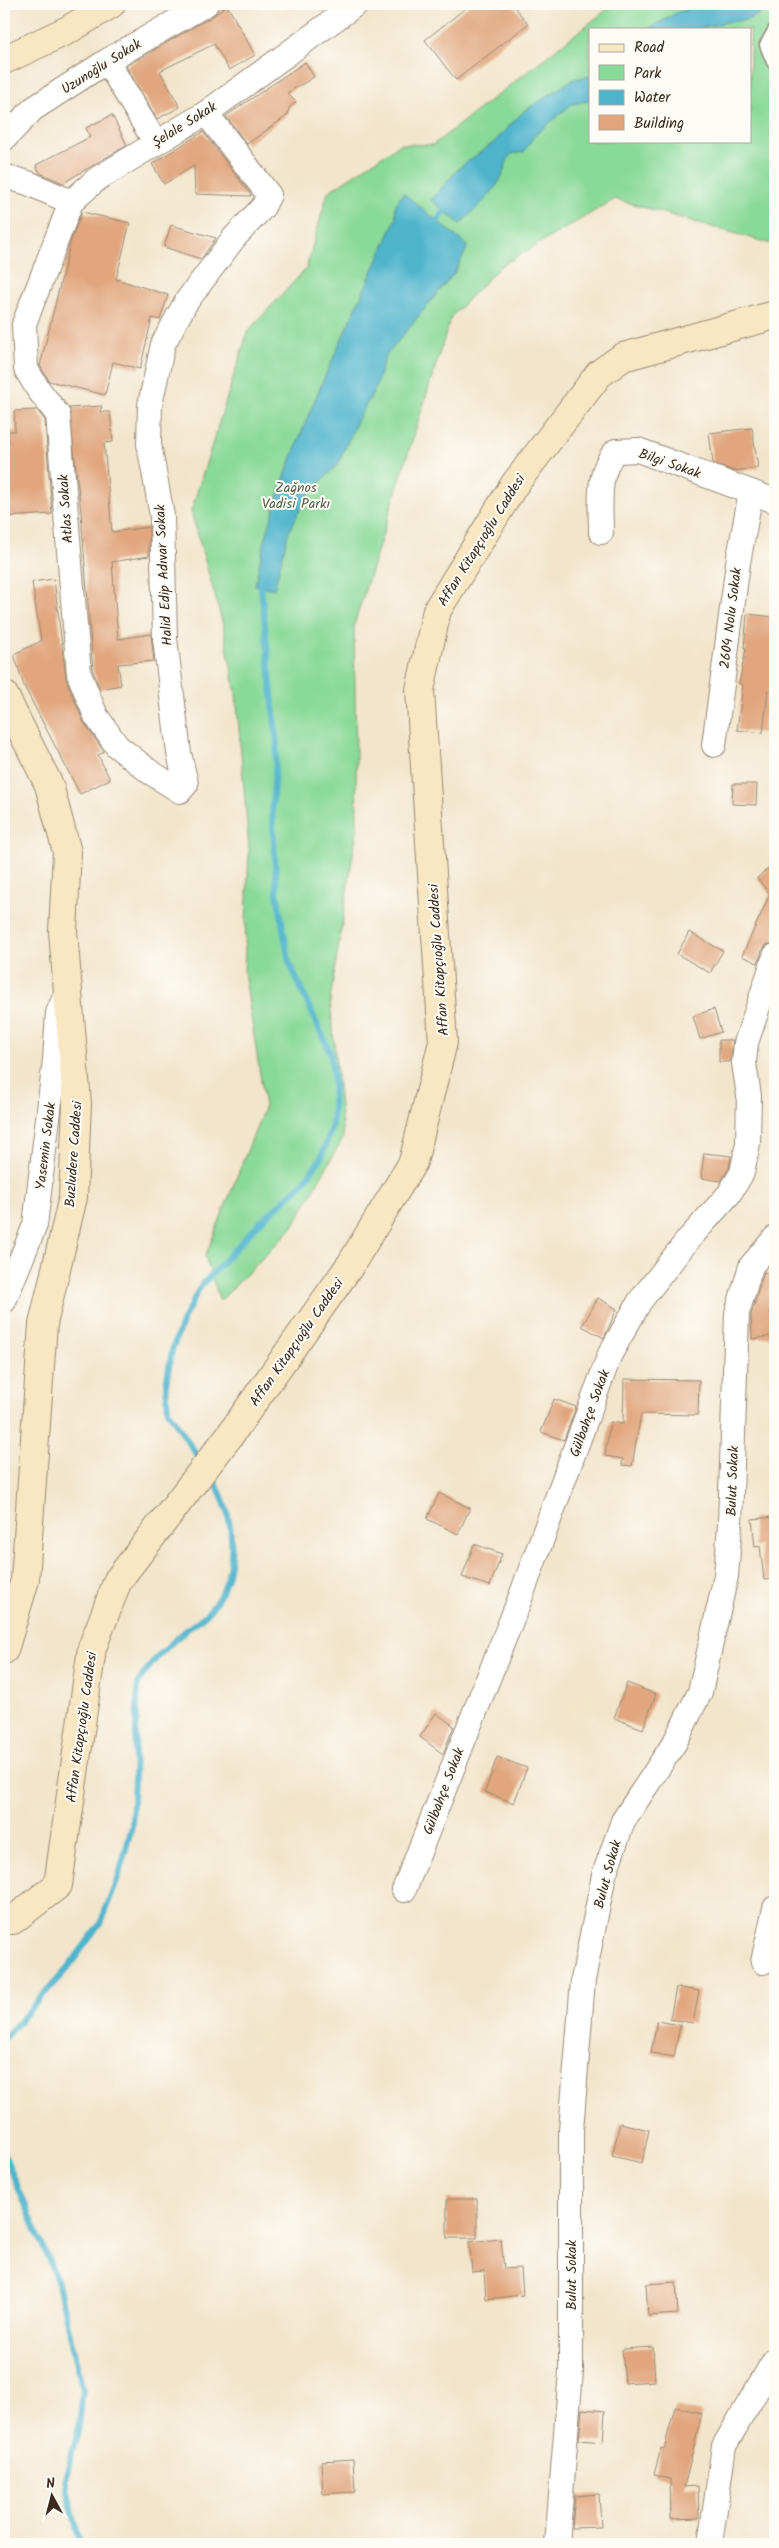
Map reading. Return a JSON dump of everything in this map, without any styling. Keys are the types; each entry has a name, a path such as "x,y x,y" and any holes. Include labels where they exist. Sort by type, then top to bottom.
{"street":[{"path":"4,60 68,30 111,4"},
{"name":"Uzunoğlu Sokak","path":"4,138 33,108 107,61 206,4"},
{"name":"Şelale Sokak","path":"71,202 97,179 155,142 206,113 356,4"},
{"path":"107,61 155,142"},
{"name":"Halid Edip Adıvar Sokak","path":"180,791 186,784 179,753 166,639 162,516 149,444 150,405 163,344 186,302 234,238 264,207 269,195 206,113"},
{"path":"4,176 28,183 71,202"},
{"name":"Atlas Sokak","path":"71,202 24,324 26,369 38,389 58,415 79,674 96,716 117,746 150,772 180,791"},
{"name":"Affan Kitapçıoğlu Caddesi","path":"4,1920 13,1920 58,1885 92,1648 118,1580 230,1435 351,1264 413,1162 416,1153 443,1042 420,690 437,610 514,485 599,374 623,357 775,316"},
{"name":"Bilgi Sokak","path":"601,532 601,490 608,460 616,451 638,450 775,501"},
{"name":"2604 Nolu Sokak","path":"714,745 738,563 751,492"},
{"name":"Buzludere Caddesi","path":"4,695 49,785 67,852 63,931 77,1104 73,1197 43,1324 25,1580 4,1650"},
{"name":"Gülbahçe Sokak","path":"404,1890 521,1596 610,1354 640,1301 687,1241 729,1194 742,1173 748,1142 749,1096 744,1063 746,1043 775,956"},
{"name":"Yasemin Sokak","path":"4,1301 35,1225 56,1060 58,1014 68,987"},
{"name":"Bulut Sokak","path":"558,2544 571,2372 571,2130 583,1980 604,1875 623,1821 676,1742 700,1692 726,1576 730,1524 737,1313 751,1266 775,1238"},
{"path":"763,1962 775,1908"},
{"path":"710,2544 724,2446 775,2360"}],"lane":[{"path":"775,29 766,45 772,62 775,63"}],"green space":[{"name":"Zağnos Vadisi Parkı","path":"614,4 775,4 775,245 615,199 499,267 451,317 354,625 357,829 330,1000 343,1138 292,1228 220,1301 205,1257 265,1106 244,972 249,849 236,693 222,621 191,511 248,331 306,269 328,192 400,144 433,145"}],"water":[{"path":"710,4 775,4 775,6 747,20 726,22 702,28 650,28 678,12"},
{"path":"589,76 589,101 572,104 534,136 524,152 511,154 502,177 492,192 460,224 431,200 459,168 493,143 524,111 574,79"},
{"path":"403,193 468,246 455,272 385,357 375,389 357,421 338,464 306,497 288,534 274,589 255,585 266,537 297,443 396,218 395,206"}],"building":[{"path":"471,4 512,4 528,24 456,80 425,40"},
{"path":"227,5 255,55 229,70 214,44 160,71 180,107 157,119 126,66 213,16"},
{"path":"305,62 314,77 287,93 296,102 289,108 288,115 247,144 226,116"},
{"path":"112,115 127,145 63,183 40,173 36,165 90,137 86,128"},
{"path":"203,132 251,196 195,194 194,166 164,184 152,164"},
{"path":"82,212 130,223 116,279 168,295 160,320 152,318 140,369 113,362 105,395 49,381 40,366 71,240"},
{"path":"171,225 216,238 201,259 164,247"},
{"path":"102,406 100,412 110,412 113,442 104,443 112,532 149,527 149,556 112,562 118,639 151,634 154,661 118,664 121,685 100,689 93,671 81,512 69,408"},
{"path":"37,410 45,420 52,514 4,517 4,444 9,443 8,431 15,431 14,411"},
{"path":"752,428 758,468 734,471 713,463 709,433"},
{"path":"54,579 66,679 83,721 104,752 98,755 110,779 80,794 24,686 14,654 41,641 32,582"},
{"path":"747,614 775,617 775,691 768,690 763,733 737,730 743,685 739,684 746,648 744,648"},
{"path":"733,784 757,784 756,805 732,804"},
{"path":"775,862 775,937 773,943 766,945 762,951 758,963 742,956 770,894 757,878"},
{"path":"689,932 723,951 710,973 677,954"},
{"path":"714,1009 721,1032 700,1039 693,1016"},
{"path":"719,1040 733,1040 730,1062 719,1062"},
{"path":"704,1153 731,1156 729,1168 721,1181 701,1178"},
{"path":"764,1272 775,1278 775,1298 770,1309 774,1336 752,1339 751,1315"},
{"path":"598,1298 617,1309 604,1338 582,1326"},
{"path":"624,1379 699,1380 698,1415 641,1414 632,1466 622,1465 623,1459 605,1456 610,1422 623,1424"},
{"path":"554,1399 576,1407 564,1440 541,1432"},
{"path":"439,1493 470,1508 458,1534 427,1519"},
{"path":"775,1517 775,1579 764,1580 760,1546 755,1547 752,1519"},
{"path":"474,1544 502,1554 490,1586 462,1577"},
{"path":"627,1683 656,1694 643,1729 614,1718"},
{"path":"436,1713 454,1726 443,1754 420,1737"},
{"path":"497,1757 527,1768 514,1803 485,1792"},
{"path":"676,1987 699,1991 693,2023 670,2019"},
{"path":"657,2021 680,2025 674,2057 651,2053"},
{"path":"620,2123 649,2130 642,2163 612,2156"},
{"path":"447,2199 477,2199 477,2238 447,2238"},
{"path":"501,2239 504,2269 521,2268 523,2295 486,2299 484,2271 472,2272 469,2242"},
{"path":"676,2282 678,2314 648,2316 646,2284"},
{"path":"653,2347 655,2381 625,2383 622,2349"},
{"path":"675,2407 702,2413 684,2487 698,2486 699,2518 671,2519 670,2479 654,2475 661,2448 664,2449"},
{"path":"582,2409 605,2411 603,2442 579,2440"},
{"path":"353,2459 355,2492 323,2494 321,2461"},
{"path":"599,2494 601,2527 572,2528 575,2496"}],"waterway":[{"path":"437,221 448,206"},
{"path":"202,1463 168,1411 166,1384 172,1350 183,1320 200,1287 258,1224 303,1183 321,1158 332,1126 334,1089 331,1055 289,962 277,893 272,809 277,744 261,586"},
{"path":"4,2038 67,1969 100,1924 119,1875 132,1826 138,1683 165,1649 205,1616 220,1595 227,1578 231,1541 229,1523 225,1505 209,1473"},
{"path":"4,2154 57,2280 83,2390 79,2427 65,2479 80,2544"}]}
